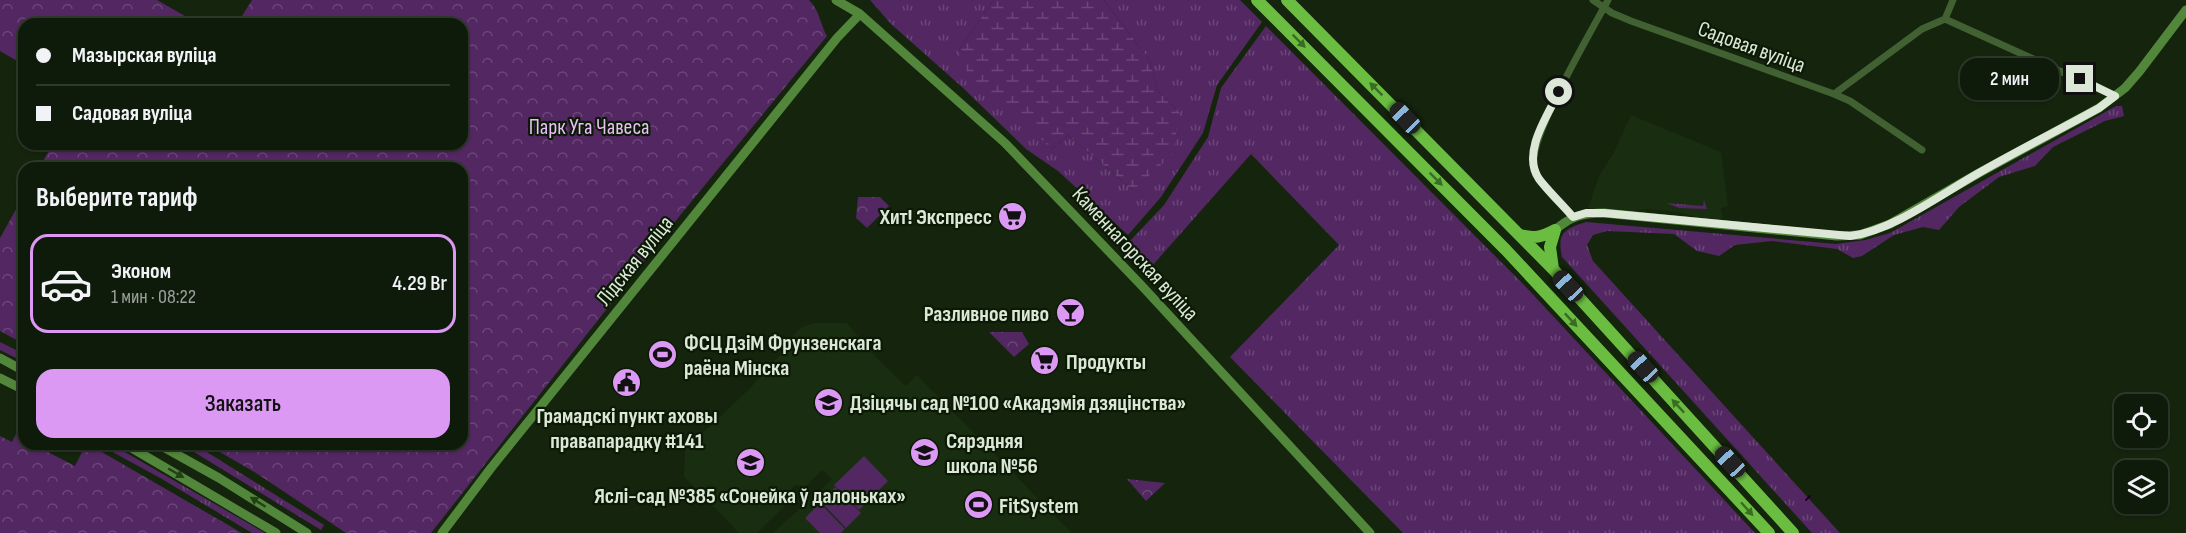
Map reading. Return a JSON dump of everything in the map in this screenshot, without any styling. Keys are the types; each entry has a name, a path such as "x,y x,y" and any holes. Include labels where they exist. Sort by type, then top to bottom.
{"highway":[{"path":"1257,0 1506,250 1769,533"},
{"path":"1287,0 1553,269 1793,533"},
{"path":"1520,235 1539,238 1555,230"},
{"path":"1553,269 1550,248 1555,230"}],"main road":[{"name":"Каменнагорская вуліца","path":"836,0 860,14 1005,143 1142,286 1370,533"},
{"name":"Каменнагорская вуліца","path":"851,0 860,14"},
{"path":"1555,230 1573,217 1586,213 1604,213 1837,237 1860,235 1890,224 2099,108 2139,72 2186,10"},
{"name":"Лідская вуліца","path":"442,533 491,468 837,38 860,14"},
{"path":"0,358 18,368"},
{"path":"0,378 18,387"},
{"path":"135,450 276,533"},
{"path":"169,450 219,478 307,533"}],"street":[{"name":"Садовая вуліца","path":"1593,0 1631,21 1850,101 1922,150"},
{"path":"1573,217 1538,177 1533,165 1536,142 1543,124 1608,0"},
{"path":"1834,94 1922,29 1945,19 1953,0"},
{"path":"1945,19 2115,96"}],"shaded area":[{"path":"1631,115 1721,152 1728,206 1721,208 1723,220 1646,209 1630,211 1588,208 1599,176 1613,154"},
{"path":"813,323 847,323 877,358 906,386 917,375 1072,533 773,533 832,479 822,470 805,487 796,485 788,492 787,504 757,533 739,533 684,477 685,450 749,389 782,353 781,346 802,327"}],"green space":[{"path":"0,0 157,0 188,18 18,18 18,62 0,51"},
{"name":"Парк Уга Чавеса","path":"252,0 809,0 827,36 682,213 431,533 346,533 256,473 216,450 468,450 468,162 42,162 50,150 468,150 468,18 241,18"},
{"path":"870,0 994,0 958,51 1052,149 1068,135 1133,190 1180,113 1158,91 1150,61 1104,0 1240,0 1262,22 1217,85 1203,133 1161,197 1128,235 1058,171 1026,149 962,87 891,24"},
{"path":"994,0 1104,0 1150,61 1158,91 1180,113 1172,155 1133,190 1068,135 1052,149 969,76 958,51"},
{"path":"1266,26 1525,286 1755,533 1403,533 1230,357 1339,245 1251,154 1152,266 1129,242 1164,205 1208,137 1221,88"},
{"path":"2116,106 2122,106 2124,116 2105,121 2053,147 2035,166 1999,177 1959,207 1939,230 1923,227 1894,235 1862,256 1853,258 1837,249 1772,241 1735,245 1719,256 1697,251 1674,234 1607,231 1593,235 1587,245 1593,261 1840,533 1812,533 1562,257 1561,242 1564,233 1586,222 1836,244 1865,240 1890,233"},
{"path":"858,197 880,197 889,206 867,228 856,218"},
{"path":"1704,200 1707,209 1679,208 1666,203 1703,206"},
{"path":"18,206 18,341 0,331 0,238"},
{"path":"989,332 1022,332 1029,344 1014,357"},
{"path":"0,342 18,351 18,359 0,350"},
{"path":"18,430 18,450 44,450 75,466 83,450 98,450 242,533 0,533 0,436 12,442"},
{"path":"109,450 121,450 265,533 252,533"},
{"path":"191,450 204,450 324,525 321,530"},
{"path":"864,456 888,481 859,510 834,485"},
{"path":"1127,479 1165,483 1146,501"},
{"path":"835,487 861,513 846,528 821,502"},
{"path":"820,503 845,529 841,533 820,533 805,518"}],"waterway":[{"path":"1806,500 1810,496"}],"place":[{"name":"Хит! Экспресс","path":"1013,216"},
{"name":"Разливное пиво","path":"1070,313"},
{"name":"ФСЦ ДзіМ Фрунзенскага раёна Мінска","path":"663,355"},
{"name":"Продукты","path":"1045,361"},
{"name":"Грамадскі пункт аховы правапарадку #141","path":"627,383"},
{"name":"Дзіцячы сад №100 «Акадэмія дзяцінства»","path":"829,402"},
{"name":"Сярэдняя школа №56","path":"925,453"},
{"name":"Яслі-сад №385 «Сонейка ў далоньках»","path":"750,463"},
{"name":"FitSystem","path":"978,505"}],"route":[{"path":"1559,92 1536,142 1533,165 1538,177 1573,217 1586,213 1604,213 1837,237 1860,235 1890,224 2099,108 2115,96 2080,79"}]}
